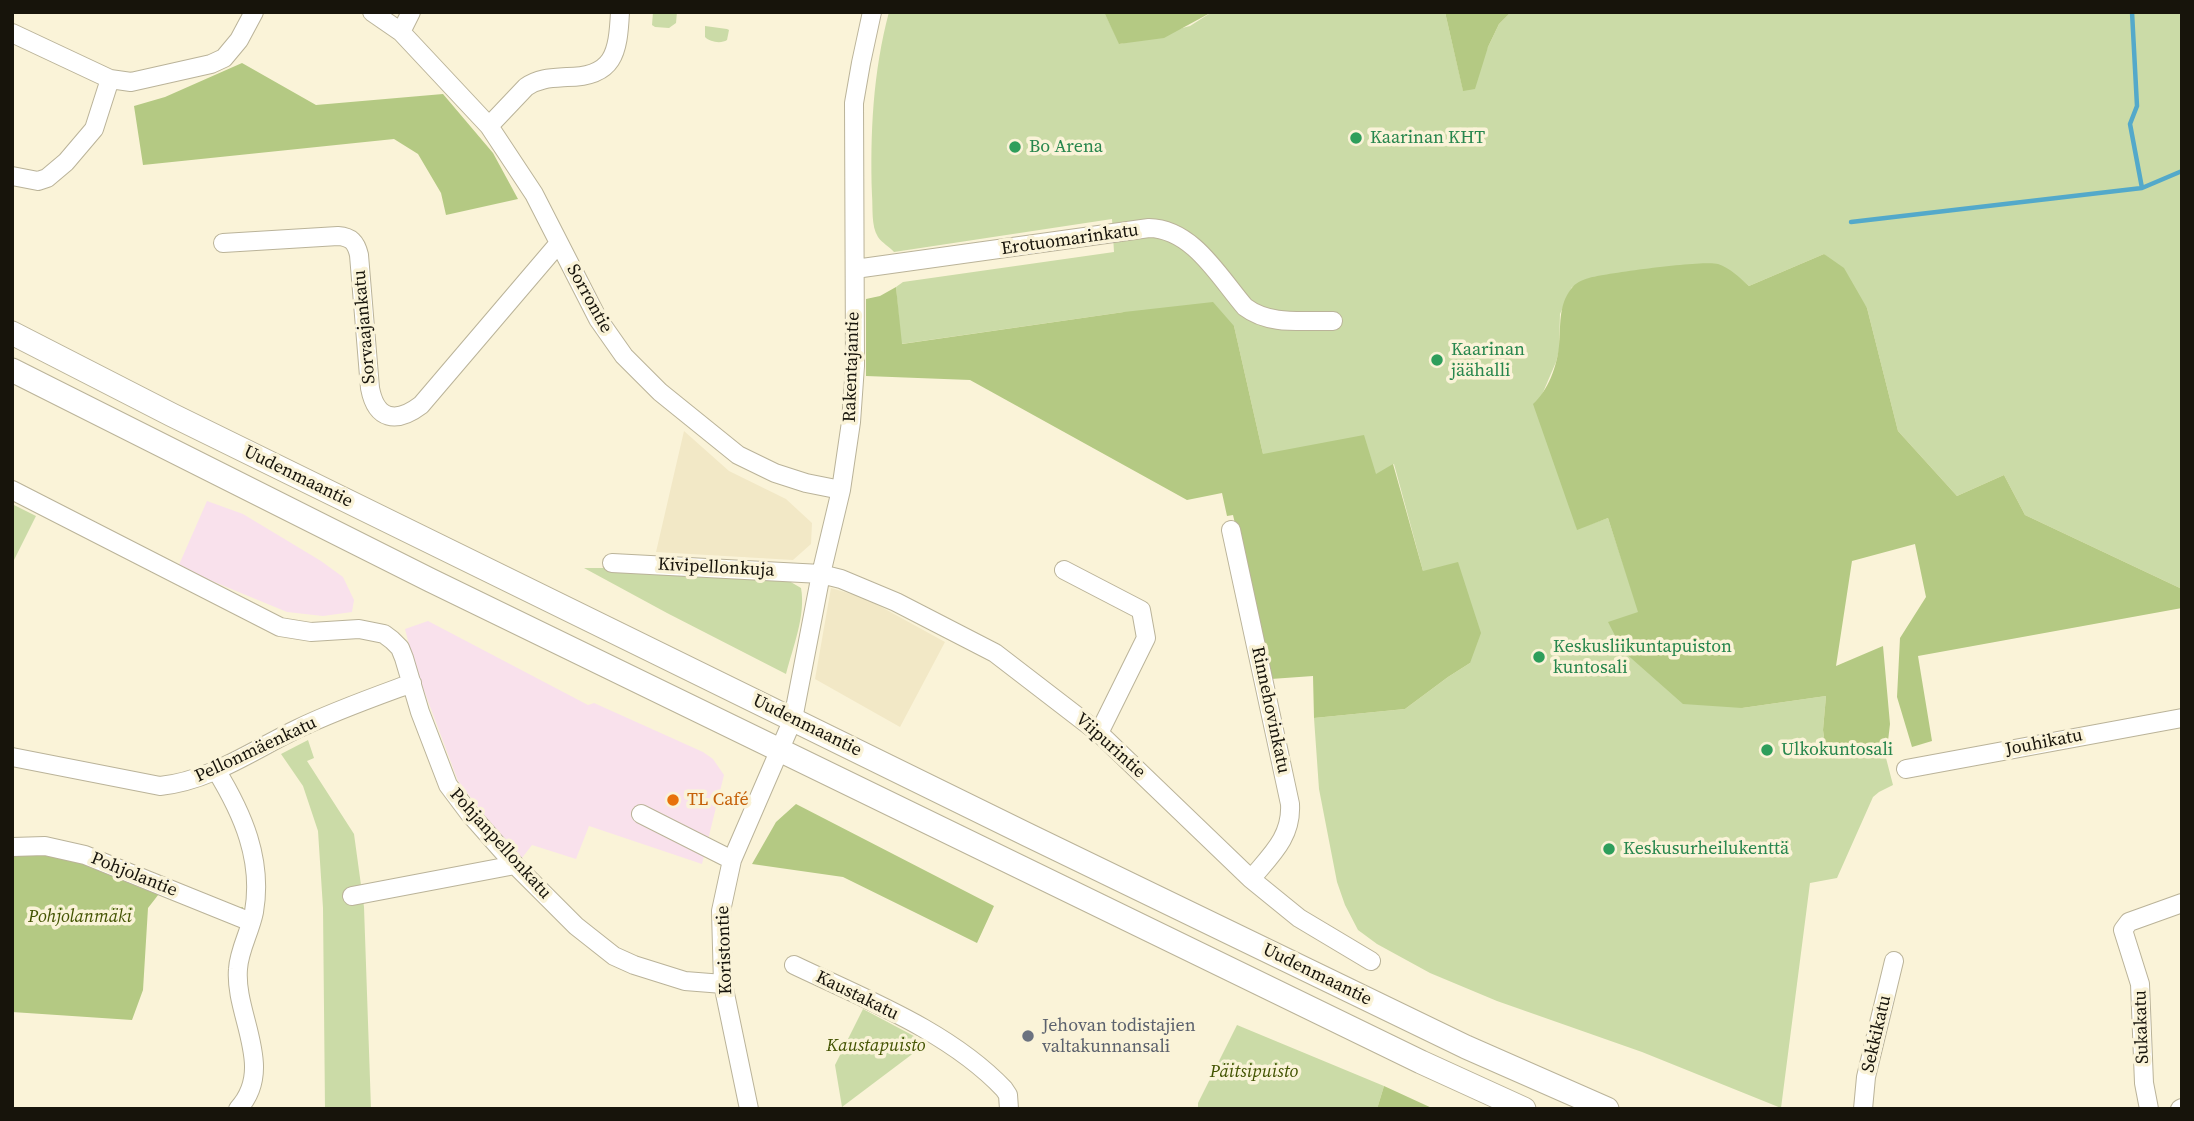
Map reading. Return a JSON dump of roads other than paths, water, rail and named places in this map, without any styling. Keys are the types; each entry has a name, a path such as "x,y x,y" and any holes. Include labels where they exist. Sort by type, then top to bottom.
{"main road":[{"name":"Uudenmaantie","path":"12,333 172,415 1453,1041 1607,1109"},
{"name":"Uudenmaantie","path":"12,370 430,580 1524,1109"}],"street":[{"path":"12,33 110,79 120,82 144,81 211,64 224,58 254,12"},
{"name":"Sorrontie","path":"372,12 401,32 489,126 528,185 607,333 624,356 660,392 738,455 775,473 841,490"},
{"path":"401,32 411,12"},
{"path":"489,126 532,82 549,78 590,76 611,62 617,46 620,12"},
{"name":"Rakentajantie","path":"793,719 821,574 841,490 851,422 854,380 855,103 873,12"},
{"path":"12,176 38,181 47,178 66,162 94,129 110,79"},
{"name":"Erotuomarinkatu","path":"855,269 1161,229 1173,232 1190,243 1255,315 1267,319 1333,321"},
{"name":"Sorvaajankatu","path":"223,243 338,236 347,237 354,242 359,255 372,401 377,410 387,416 411,413 421,405 559,243"},
{"name":"Pohjanpellonkatu","path":"12,490 280,627 311,632 359,629 384,634 400,648 448,785 514,865 576,926 614,956 685,981 723,984"},
{"name":"Rinnehovinkatu","path":"1231,530 1291,816 1281,844 1251,879"},
{"name":"Kivipellonkuja","path":"612,563 821,574"},
{"path":"1064,570 1141,610 1146,638 1099,733"},
{"name":"Viipurintie","path":"821,574 841,579 896,602 995,653 1099,733 1251,879 1300,918 1371,961"},
{"name":"Pellonmäenkatu","path":"12,757 160,786 180,784 216,770 299,728 412,683"},
{"name":"Jouhikatu","path":"1906,769 2182,718"},
{"name":"Koristontie","path":"749,1109 723,984 721,911 732,860 793,719"},
{"path":"216,770 232,795 247,830 256,886 251,922 237,970 254,1055 254,1073 251,1089 238,1109"},
{"path":"641,814 732,860"},
{"name":"Pohjolantie","path":"12,847 45,846 85,856 251,922"},
{"path":"352,895 514,865"},
{"name":"Sukakatu","path":"2149,1109 2144,1083 2140,984 2123,930 2129,922 2182,903"},
{"name":"Sekkikatu","path":"1863,1109 1866,1077 1894,961"},
{"name":"Kaustakatu","path":"794,965 913,1023 960,1051 1004,1089 1008,1095 1009,1109"}],"waterway":[{"path":"2132,12 2137,106 2130,124 2142,188"},
{"path":"1851,222 2142,188 2182,171"}],"place":[{"name":"Kaarinan KHT","path":"1356,138"},
{"name":"Bo Arena","path":"1015,147"},
{"name":"Kaarinan jäähalli","path":"1437,360"},
{"name":"Keskusliikuntapuiston kuntosali","path":"1539,657"},
{"name":"Ulkokuntosali","path":"1767,750"},
{"name":"TL Café","path":"673,800"},
{"name":"Keskusurheilukenttä","path":"1609,849"},
{"name":"Jehovan todistajien valtakunnansali","path":"1028,1036"}],"park label":[{"name":"Pohjolanmäki","path":"80,917"},
{"name":"Kaustapuisto","path":"876,1046"},
{"name":"Päitsipuisto","path":"1254,1072"}]}
